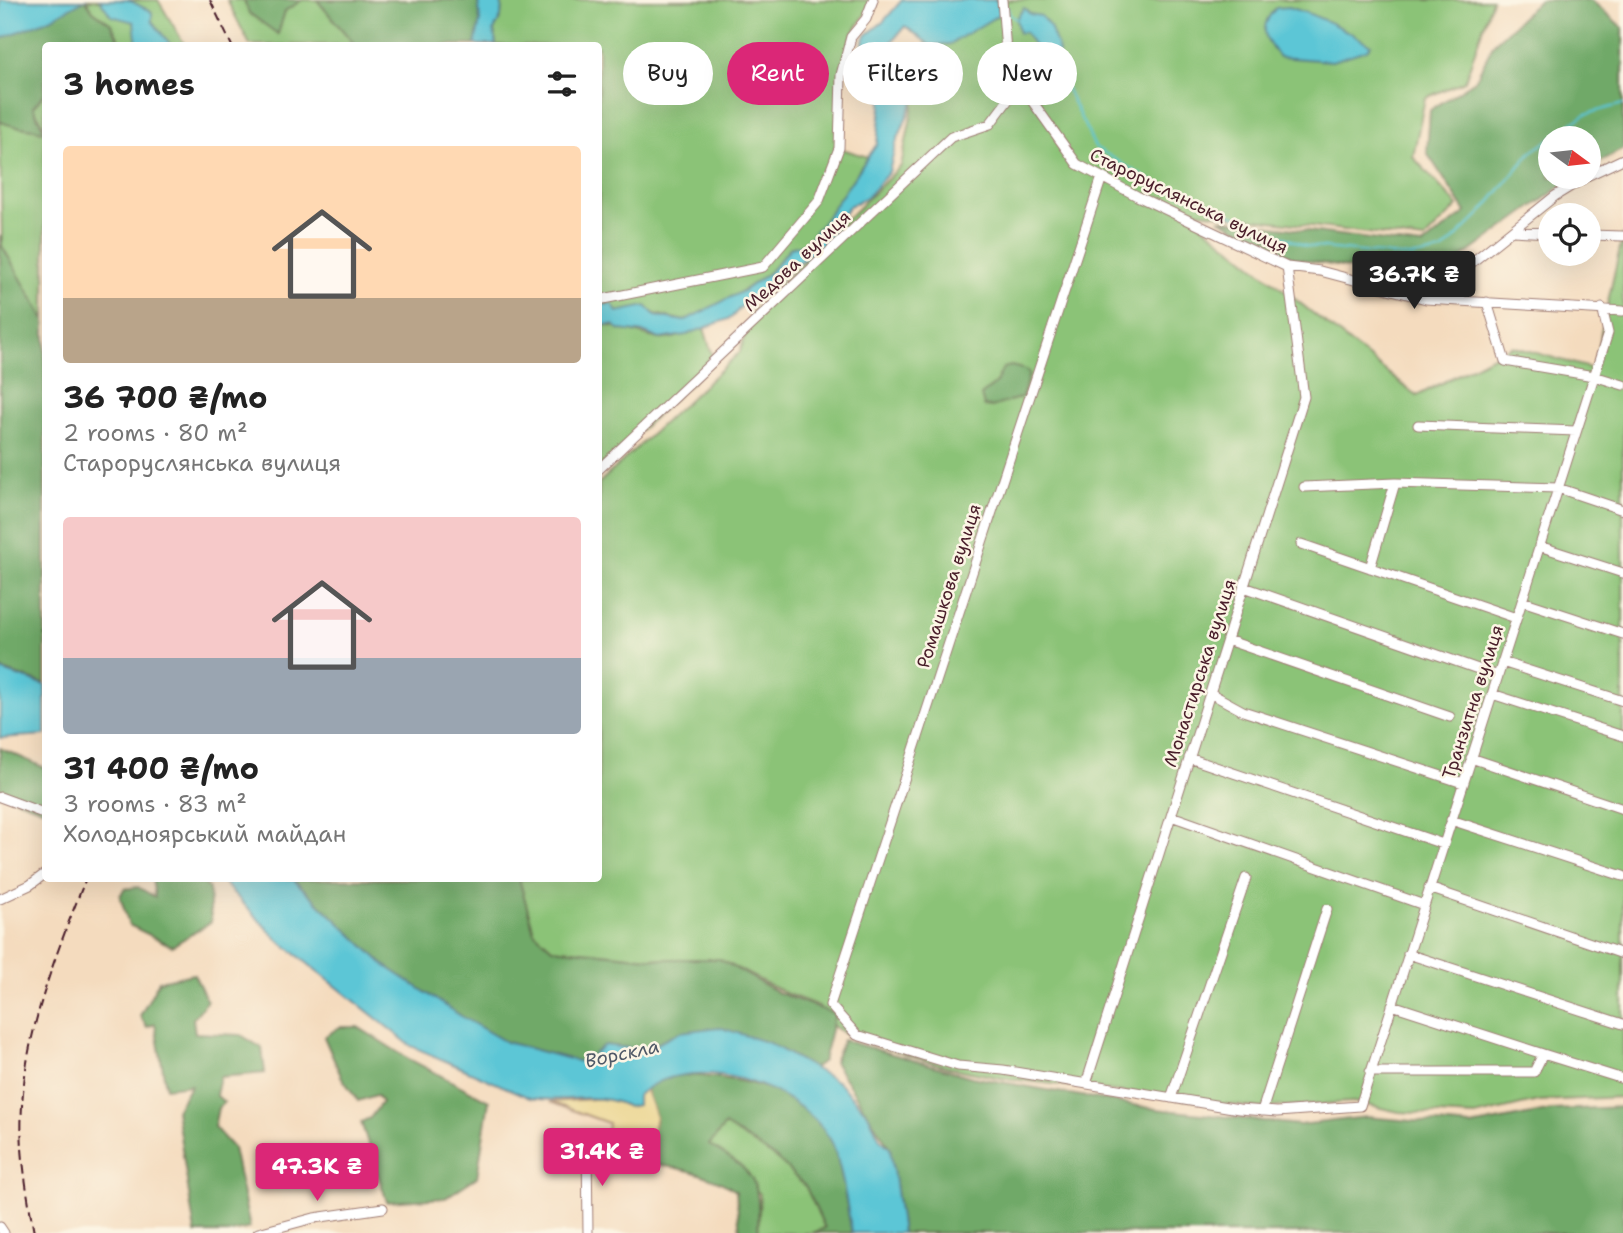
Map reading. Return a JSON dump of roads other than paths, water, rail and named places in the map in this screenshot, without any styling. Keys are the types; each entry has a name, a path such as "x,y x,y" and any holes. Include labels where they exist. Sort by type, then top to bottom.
{"street":[{"path":"602,299 763,267 818,201 839,148 841,75 851,37 866,19 873,0"},
{"name":"Староруслянська вулиця","path":"1002,0 1005,42"},
{"name":"Медова вулиця","path":"602,466 951,138 990,124 1004,105"},
{"name":"Староруслянська вулиця","path":"1035,105 1077,164 1287,267 1320,271 1426,299 1602,307 1623,311"},
{"path":"1601,170 1623,159"},
{"name":"Ромашкова вулиця","path":"1086,1084 958,1066 857,1035 830,1005 1102,177"},
{"path":"1426,299 1567,189"},
{"path":"1513,231 1538,232"},
{"path":"1601,235 1623,236"},
{"name":"Монастирська вулиця","path":"1086,1084 1304,397 1287,267"},
{"path":"1487,302 1505,361 1594,376 1623,385"},
{"name":"Транзитна вулиця","path":"1262,1111 1360,1105 1608,333 1602,307"},
{"path":"1418,425 1576,431"},
{"path":"1370,568 1395,483"},
{"path":"1304,487 1395,483 1558,488 1623,510"},
{"path":"1301,544 1516,618"},
{"path":"1539,546 1623,573"},
{"path":"1244,587 1498,676"},
{"path":"1521,601 1623,634"},
{"path":"1227,640 1450,717"},
{"path":"1502,662 1623,701"},
{"path":"1210,693 1243,711 1463,783"},
{"path":"1492,694 1623,736"},
{"path":"1189,758 1443,844"},
{"path":"1471,758 1623,809"},
{"path":"0,797 42,813"},
{"path":"1171,816 1424,905"},
{"path":"1451,820 1623,876"},
{"path":"0,899 30,885 42,876"},
{"path":"1171,1098 1246,878"},
{"path":"1429,888 1623,954"},
{"path":"1086,1084 1262,1111 1327,909"},
{"path":"1408,954 1623,1024"},
{"path":"1392,1005 1623,1079"},
{"path":"1370,1072 1534,1072 1543,1054"},
{"path":"587,1142 588,1233"},
{"path":"258,1233 314,1218 383,1208"},
{"path":"0,1227 4,1233"}],"water":[{"path":"0,0 84,0 50,19 0,39"},
{"path":"100,0 129,0 152,12 152,21 169,42 137,42 134,22 111,16"},
{"path":"478,0 502,0 501,17 494,30 496,42 476,42 480,21"},
{"path":"902,0 998,1 1000,14 953,42 926,42 905,26 892,42 863,42 864,37 883,22"},
{"path":"1289,7 1332,23 1371,45 1367,50 1332,61 1279,57 1267,39 1265,27 1276,8"},
{"path":"1024,8 1030,14 1041,16 1050,27 1056,42 1032,42 1025,32 1019,33 1016,19"},
{"path":"881,105 912,105 896,143 889,172 867,197 849,206 825,244 796,264 770,289 742,306 731,318 686,335 660,339 645,333 620,330 613,325 602,325 602,305 612,304 617,312 646,306 656,316 684,321 743,291 770,272 790,248 804,244 822,224 877,144"},
{"path":"0,670 42,684 42,735 0,738"},
{"name":"Ворскла","path":"223,882 296,882 384,965 464,1018 506,1042 584,1063 604,1045 645,1050 680,1032 719,1027 769,1043 838,1082 868,1114 880,1139 890,1148 902,1233 852,1233 840,1171 830,1139 814,1119 793,1102 768,1088 712,1074 684,1075 659,1082 637,1096 637,1105 628,1107 605,1099 530,1098 411,1046 277,939"}],"waterway":[{"path":"1007,7 1010,15 1016,19"},
{"path":"1568,126 1586,114 1623,104"},
{"path":"1075,105 1095,147 1153,182 1306,246 1410,257 1442,251 1482,212 1530,153 1538,147"}],"railway":[{"path":"210,0 230,42"},
{"path":"34,1233 22,1148 25,1078 31,1043 49,976 84,882"}]}
